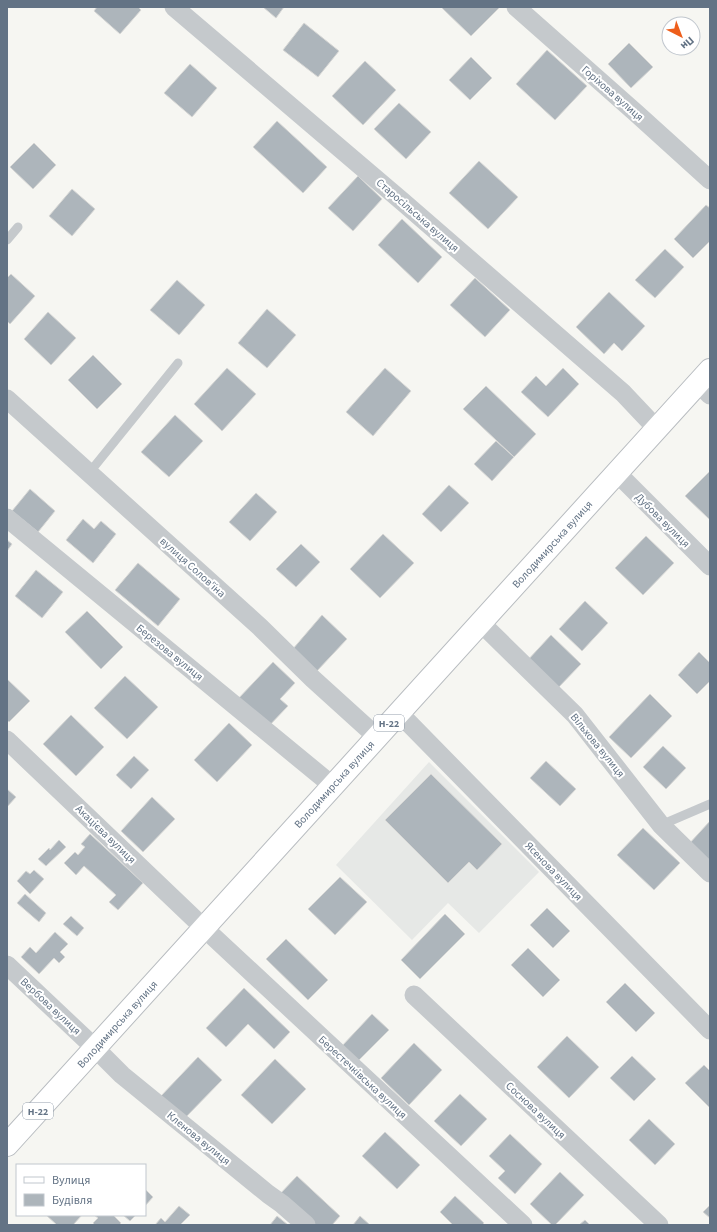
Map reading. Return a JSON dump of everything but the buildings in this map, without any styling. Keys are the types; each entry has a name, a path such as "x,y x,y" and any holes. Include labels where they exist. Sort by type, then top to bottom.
{"main road":[{"name":"Володимирська вулиця","path":"10,1136 96,1048 657,429 706,383"}],"street":[{"name":"Старосільська вулиця","path":"174,7 403,202 623,393 657,429"},
{"name":"Горіхова вулиця","path":"516,7 710,180"},
{"name":"вулиця Солов'їна","path":"7,399 260,627 313,679 377,737"},
{"name":"Дубова вулиця","path":"617,473 710,566"},
{"name":"Березова вулиця","path":"7,518 333,786"},
{"name":"Вільхова вулиця","path":"481,623 575,715 661,825 710,873"},
{"name":"Ясенова вулиця","path":"399,713 710,1030"},
{"name":"Акацієва вулиця","path":"7,740 204,928"},
{"name":"Берестечківська вулиця","path":"204,928 523,1225"},
{"name":"Вербова вулиця","path":"7,964 96,1048"},
{"name":"Соснова вулиця","path":"414,995 659,1225"},
{"name":"Кленова вулиця","path":"96,1048 122,1075 306,1225"}],"lane":[{"path":"7,240 18,227"},
{"path":"89,472 178,363"},
{"path":"661,825 710,804"}],"shaded area":[{"path":"429,762 539,872 479,933 448,903 412,940 336,865"}]}
